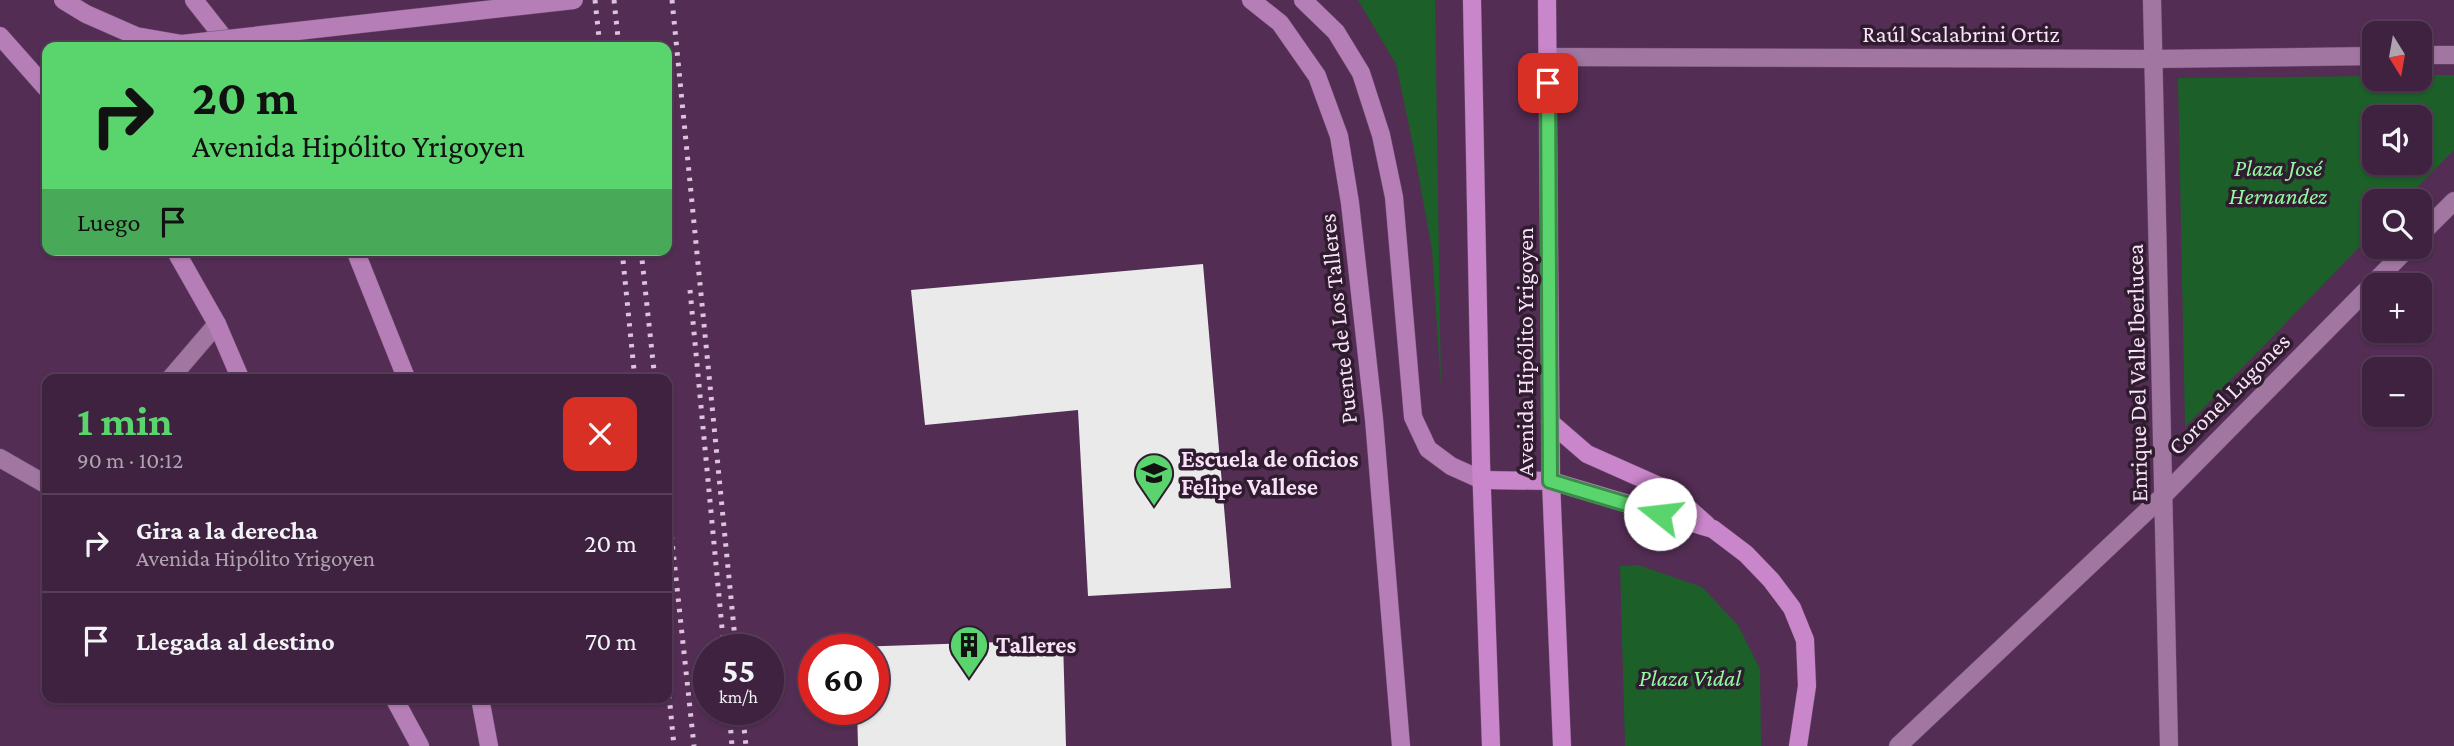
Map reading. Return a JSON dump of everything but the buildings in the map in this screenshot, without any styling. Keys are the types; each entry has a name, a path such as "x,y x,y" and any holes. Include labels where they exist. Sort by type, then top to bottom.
{"main road":[{"path":"62,0 136,36 170,42"},
{"path":"194,0 227,42"},
{"path":"200,42 574,0"},
{"name":"Puente de Los Talleres","path":"1251,0 1280,23 1317,76 1339,136 1350,204 1374,419 1401,746"},
{"path":"1303,0 1336,32 1361,74 1381,135 1394,197 1413,417 1428,449 1451,466 1482,480 1550,481 1713,529"},
{"name":"Avenida Hipólito Yrigoyen","path":"1472,0 1482,480 1491,746"},
{"name":"Avenida Hipólito Yrigoyen","path":"1547,0 1550,481 1562,746"},
{"path":"0,36 42,83"},
{"path":"178,256 217,324 239,374"},
{"path":"357,256 405,374"},
{"path":"1550,422 1587,454 1668,490 1771,580 1792,608 1805,640 1807,686 1798,746"},
{"path":"397,703 420,746"},
{"path":"481,703 489,746"}],"street":[{"name":"Enrique Del Valle Iberlucea","path":"2152,0 2159,206 2169,746"},
{"path":"2432,55 2454,55"},
{"name":"Raúl Scalabrini Ortiz","path":"1548,57 2153,59 2362,56"},
{"path":"2432,223 2454,201"},
{"name":"Coronel Lugones","path":"1898,746 2164,495 2397,259"},
{"path":"174,374 217,324"},
{"path":"0,458 42,482"}],"green space":[{"path":"1358,0 1435,0 1441,389 1432,250 1396,64"},
{"name":"Plaza José Hernandez","path":"2432,75 2454,75 2454,150 2432,172 2432,105 2362,105 2362,175 2429,175 2416,189 2362,189 2362,244 2185,427 2178,78 2362,76 2362,91 2432,91"},
{"name":"Plaza Vidal","path":"1638,565 1702,587 1738,625 1760,669 1761,746 1625,746 1620,566"}],"railway":[{"path":"595,0 599,42"},
{"path":"614,0 618,42"},
{"path":"672,0 735,634"},
{"path":"623,256 634,374"},
{"path":"642,256 654,374"},
{"path":"690,290 723,634"},
{"path":"672,541 694,746"},
{"path":"670,703 674,746"},
{"path":"730,725 732,746"},
{"path":"744,725 746,746"}],"place":[{"name":"Escuela de oficios Felipe Vallese","path":"1154,507"},
{"name":"Talleres","path":"969,679"}],"route":[{"path":"1548,83 1550,481 1660,514"}]}
